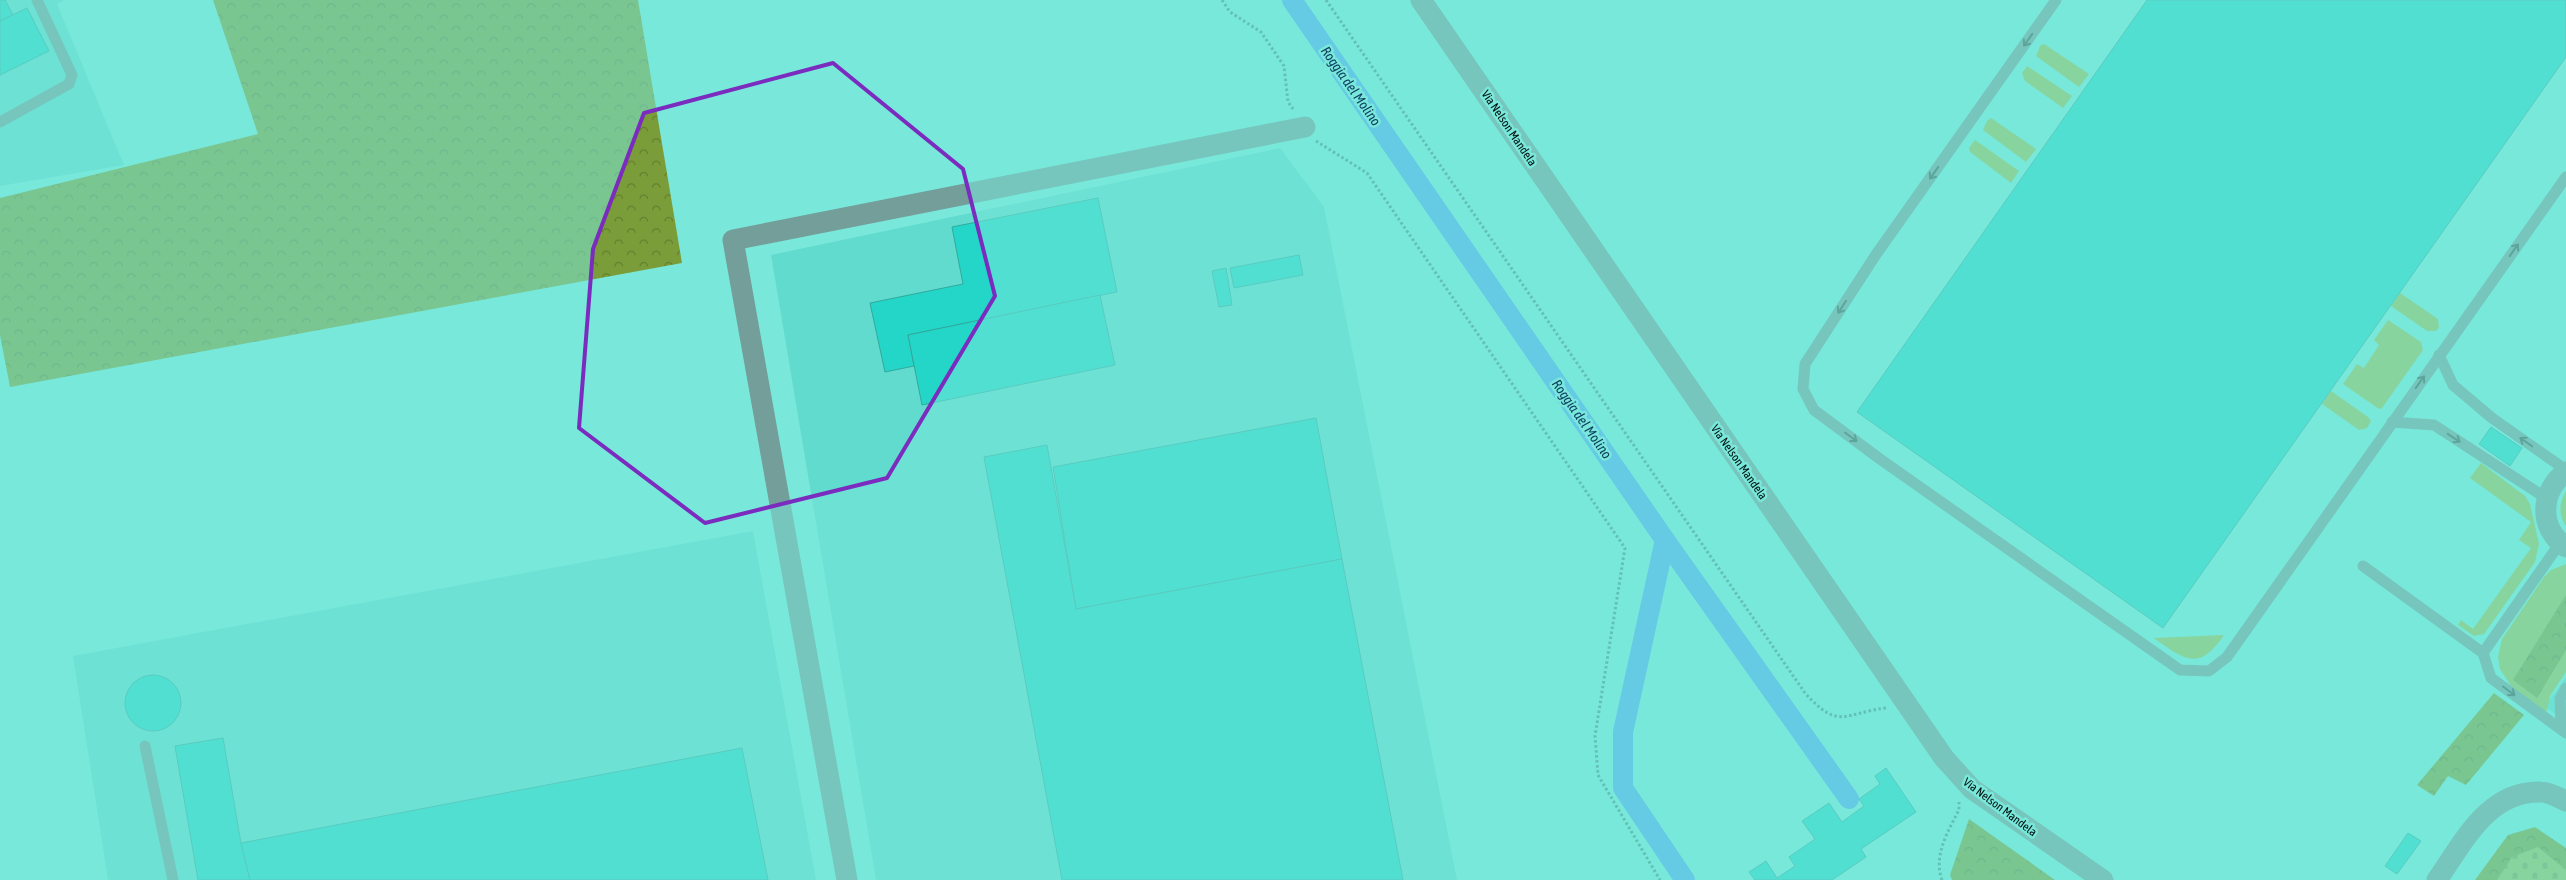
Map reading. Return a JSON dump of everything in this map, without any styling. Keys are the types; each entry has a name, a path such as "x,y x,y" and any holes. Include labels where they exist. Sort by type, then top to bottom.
{"street":[{"name":"Via Nelson Mandela","path":"1421,0 1959,777 1987,800 2102,880"},
{"path":"847,880 733,240 1305,127"},
{"path":"2563,545 2547,522 2546,498 2551,487 2566,471"},
{"path":"2437,880 2485,812 2512,796 2542,792 2566,801"}],"lane":[{"path":"0,122 69,84 72,75 37,0"},
{"path":"2056,0 1875,256 1805,364 1803,390 1814,410 1880,459 2180,670 2208,671 2227,657 2566,177"},
{"path":"2440,355 2453,385 2492,418 2566,471"},
{"path":"2392,422 2434,425 2546,498"},
{"path":"2483,653 2563,545"},
{"path":"2363,566 2483,653 2492,678 2563,731"},
{"path":"2563,731 2560,699 2566,688"},
{"path":"145,746 173,880"}],"path":[{"path":"1222,0 1230,12 1261,32 1284,66 1288,102 1314,139 1367,173 1625,548 1596,736 1598,775 1660,880"},
{"path":"1326,0 1805,693 1819,708 1834,717 1853,717 1906,703"},
{"path":"1942,880 1939,873 1940,854 1958,810 1959,777"}],"highlighted area":[{"path":"833,63 963,169 995,296 887,478 705,523 579,428 593,249 644,113"}],"shaded area":[{"path":"0,0 65,0 57,4 124,165 0,186"},
{"path":"1280,148 1324,207 1457,880 876,880 771,255"},
{"path":"753,531 816,880 108,880 73,656"},
{"path":"2566,677 2566,723 2545,706"}],"green space":[{"path":"213,0 638,0 682,263 10,387 0,335 0,198 258,134"},
{"path":"2044,44 2089,74 2079,87 2036,56 2040,46"},
{"path":"2027,66 2072,96 2063,108 2025,81 2022,73"},
{"path":"1991,118 2036,149 2026,162 1983,130 1987,121"},
{"path":"1975,140 2019,171 2011,183 1970,152 1969,148"},
{"path":"2400,293 2438,319 2439,327 2436,331 2427,331 2391,306"},
{"path":"2388,320 2421,342 2423,350 2382,408 2379,409 2343,384 2357,364 2364,368 2379,345 2374,340"},
{"path":"2331,391 2368,417 2371,421 2367,428 2359,430 2322,404"},
{"path":"2481,463 2525,496 2530,504 2539,544 2535,562 2484,634 2474,636 2458,625 2461,620 2473,629 2531,548 2519,540 2531,522 2470,478"},
{"path":"2566,491 2566,526 2560,509"},
{"path":"2566,564 2566,672 2550,696 2547,711 2513,689 2500,669 2498,657 2502,639 2544,577 2551,570"},
{"path":"2566,595 2566,650 2537,698 2513,680"},
{"path":"2224,635 2207,654 2192,659 2183,657 2154,638"},
{"path":"2494,693 2524,715 2466,785 2448,776 2434,796 2417,785"},
{"path":"1969,819 2055,880 1952,880 1950,875"},
{"path":"2535,827 2566,848 2566,880 2475,880 2508,835"},
{"path":"2538,847 2566,870 2566,880 2497,880 2512,857"}],"building":[{"path":"0,0 5,0 13,15 0,21"},
{"path":"2147,0 2566,0 2566,57 2163,628 1857,412"},
{"path":"27,8 49,51 0,75 0,21"},
{"path":"1098,198 1117,292 908,335 914,366 885,372 870,303 963,284 952,227"},
{"path":"1299,255 1303,275 1234,288 1230,268"},
{"path":"1226,268 1232,305 1219,307 1212,271"},
{"path":"1100,295 1115,365 922,405 908,335"},
{"path":"1316,418 1342,559 1076,609 1053,467"},
{"path":"2491,427 2522,448 2510,466 2479,444"},
{"path":"1047,445 1076,609 1342,559 1403,880 1062,880 984,457"},
{"path":"147,675 159,675 169,679 177,687 181,703 177,719 169,727 159,731 147,731 137,727 129,719 125,709 125,697 129,687 137,679"},
{"path":"223,738 241,843 250,880 198,880 175,746"},
{"path":"742,748 768,880 250,880 241,843"},
{"path":"1886,768 1916,812 1861,849 1866,857 1832,880 1755,880 1749,872 1766,861 1777,878 1795,866 1789,857 1815,839 1802,821 1829,803 1842,822 1864,806 1859,799 1880,784 1875,776"},
{"path":"2408,833 2421,841 2397,874 2385,866"}],"waterway":[{"name":"Roggia del Molino","path":"1292,0 1665,540 1623,732 1623,788 1685,880"},
{"path":"1665,540 1849,799"}]}
